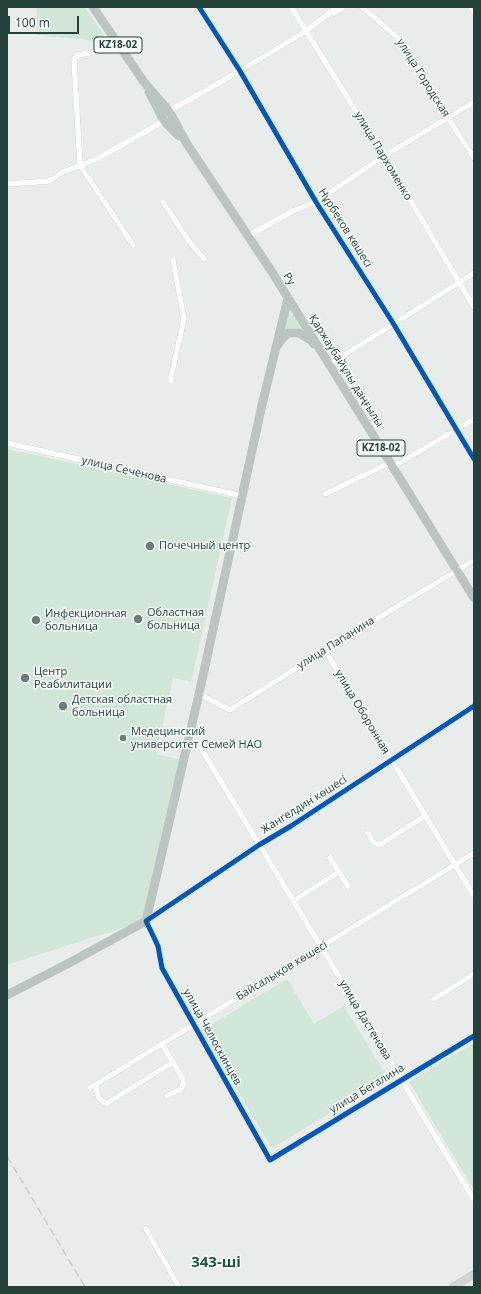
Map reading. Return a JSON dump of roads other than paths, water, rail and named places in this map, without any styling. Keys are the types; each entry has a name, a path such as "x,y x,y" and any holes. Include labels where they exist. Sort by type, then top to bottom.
{"highway":[{"name":"KZ18-02","path":"93,7 144,82 168,109 168,122"},
{"name":"KZ18-02","path":"144,82 158,113 187,144 272,272"},
{"path":"158,113 168,109"},
{"path":"272,272 282,295 283,318"},
{"name":"Ру","path":"272,272 288,298"},
{"path":"146,921 199,694 242,496 288,298"},
{"name":"Қаржаубайұлы даңғылы","path":"288,298 474,598"},
{"path":"273,359 280,340 288,333 299,333 311,340 325,356"},
{"name":"Жангелдин көшесі","path":"7,995 146,921"}],"main road":[{"path":"453,1287 474,1274"}],"street":[{"name":"Нұрбеков көшесі","path":"199,7 240,71 316,202 393,323 474,459"},
{"name":"улица Пархоменко","path":"291,7 384,156 474,307"},
{"path":"168,109 240,71 306,31 337,7"},
{"path":"318,22 345,7"},
{"name":"улица Городская","path":"362,7 397,37 410,54 474,158"},
{"path":"471,8 474,12"},
{"path":"120,48 78,55 74,59 80,165 133,244"},
{"path":"248,236 293,211 316,202 384,156 474,102"},
{"path":"7,184 49,181 63,172 96,159 168,122"},
{"path":"163,202 189,241 204,259"},
{"path":"171,381 184,319 173,260"},
{"path":"330,364 474,273"},
{"path":"325,494 391,465 474,419"},
{"name":"улица Сеченова","path":"7,443 242,496"},
{"name":"улица Папанина","path":"199,694 230,710 325,650 474,560"},
{"name":"улица Оборонная","path":"325,650 424,816 474,896"},
{"name":"Жангелдин көшесі","path":"146,921 259,845 291,826 474,706"},
{"name":"улица Дастенова","path":"190,730 474,1200"},
{"path":"368,833 373,842 381,844 424,816"},
{"name":"Байсалықов көшесі","path":"90,1088 474,853"},
{"path":"330,858 348,886"},
{"path":"293,901 339,872"},
{"name":"улица Челюскинцев","path":"146,921 158,946 162,968 270,1160"},
{"path":"434,999 474,974"},
{"name":"улица Бегалина","path":"270,1160 474,1036"},
{"path":"162,1044 184,1083 181,1089 166,1096"},
{"path":"96,1084 99,1098 106,1104 173,1062"},
{"path":"146,1229 179,1287"}],"railway":[{"path":"7,1156 85,1287"}],"place":[{"name":"Почечный центр","path":"150,546"},
{"name":"Областная больница","path":"138,619"},
{"name":"Инфекционная больница","path":"36,620"},
{"name":"Центр Реабилитации","path":"25,678"},
{"name":"Детская областная больница","path":"63,706"},
{"name":"Медецинский университет Семей НАО","path":"123,738"}],"district":[{"name":"343-ші","path":"216,1263"}]}
